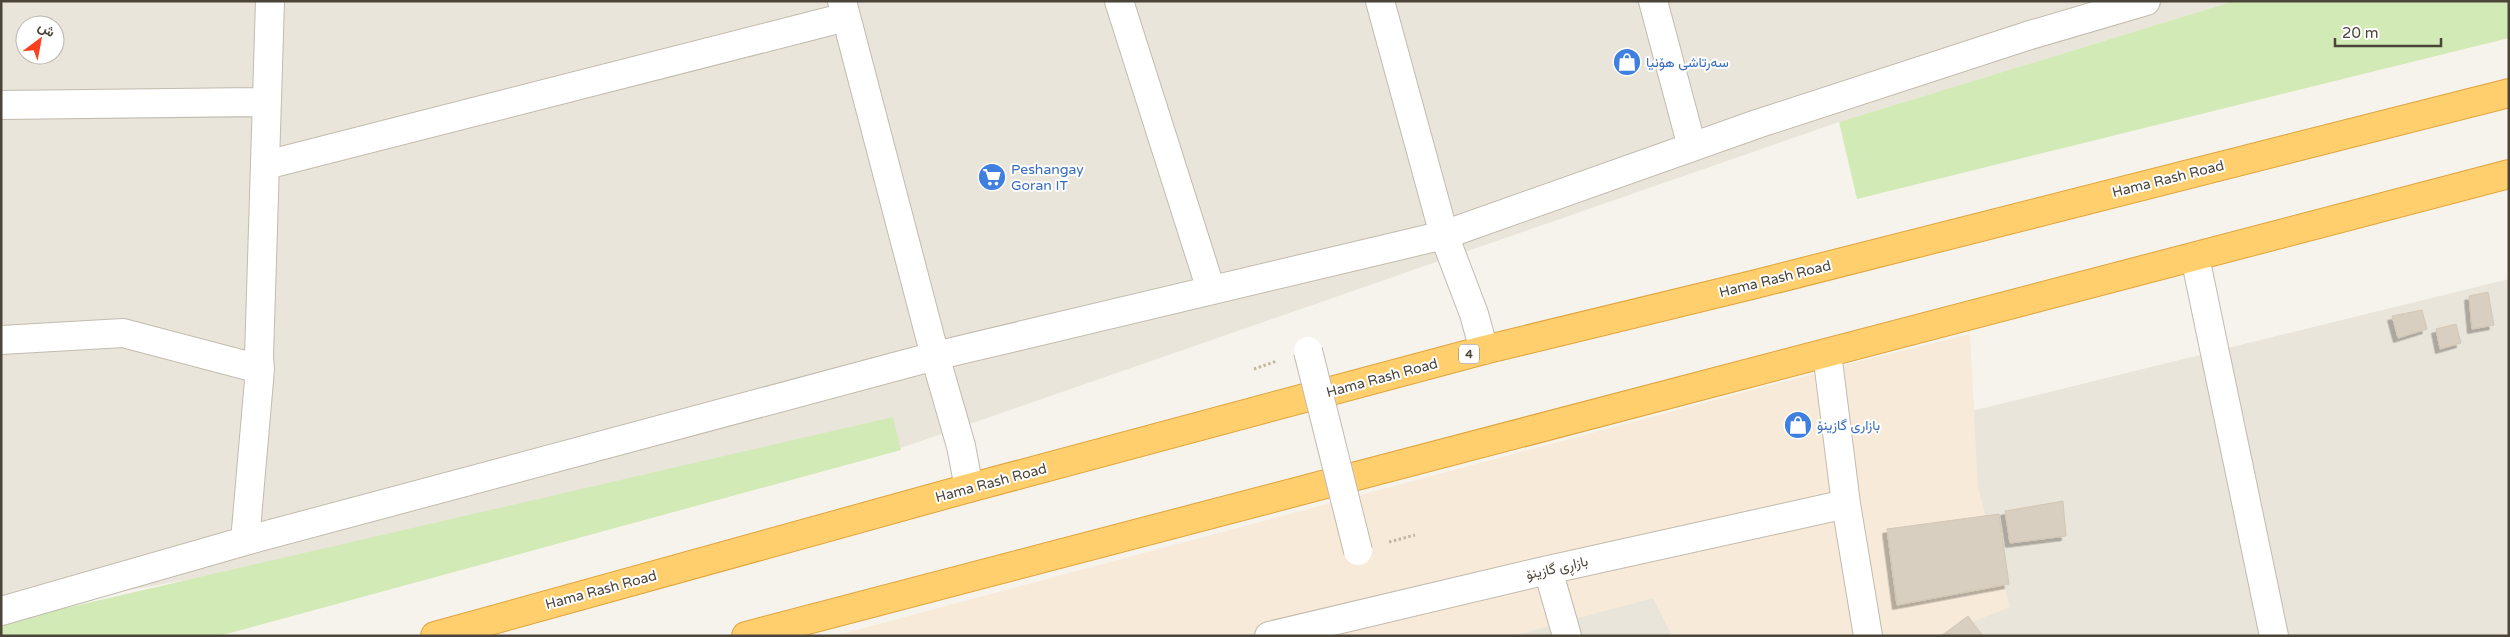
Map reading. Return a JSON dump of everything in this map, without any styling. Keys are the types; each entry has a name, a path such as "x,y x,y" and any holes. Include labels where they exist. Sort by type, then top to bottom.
{"highway":[{"name":"Hama Rash Road","path":"435,636 969,488 1484,350 1752,285 2509,92"},
{"path":"746,636 2509,174"}],"street":[{"path":"245,541 260,369 270,1"},
{"path":"1119,1 1212,290"},
{"path":"1380,1 1444,235 1474,314 1484,350"},
{"path":"1653,1 1692,147"},
{"path":"1,611 245,541 934,356 1444,235 1692,147 2027,36 2146,1"},
{"path":"266,165 844,9 934,356 961,446 969,488"},
{"path":"1,106 267,102"},
{"path":"2195,257 2274,636"},
{"path":"1,340 123,333 260,369"},
{"path":"1308,351 1358,550"},
{"path":"1827,353 1846,504 1868,636"},
{"name":"بازاڕی گازینۆ","path":"1269,636 1548,570 1846,504"},
{"path":"1548,570 1567,636"}],"shaded area":[{"path":"1,1 2234,1 1839,122 875,457 1,613"},
{"path":"2509,279 2509,636 1080,636 1483,531"},
{"name":"بازاری گازینۆ","path":"1970,334 1978,488 2010,607 1937,636 1672,636 1653,598 1512,636 834,636 1857,362"}],"green space":[{"path":"2234,1 2509,1 2509,38 1857,199 1839,122"},
{"path":"893,417 901,450 219,636 1,636 1,623"}],"building":[{"path":"2488,292 2494,325 2472,329 2469,296"},
{"path":"2422,310 2427,329 2398,338 2392,316"},
{"path":"2456,324 2461,343 2440,349 2436,329"},
{"path":"2063,501 2066,536 2010,543 2005,511"},
{"path":"1999,514 2009,584 1897,605 1887,529"},
{"path":"1968,616 1983,636 1941,636"}],"place":[{"name":"سەرتاشی هۆنیا","path":"1627,62"},
{"name":"Peshangay Goran IT","path":"992,177"},
{"name":"بازاری گازینۆ","path":"1798,425"}]}
